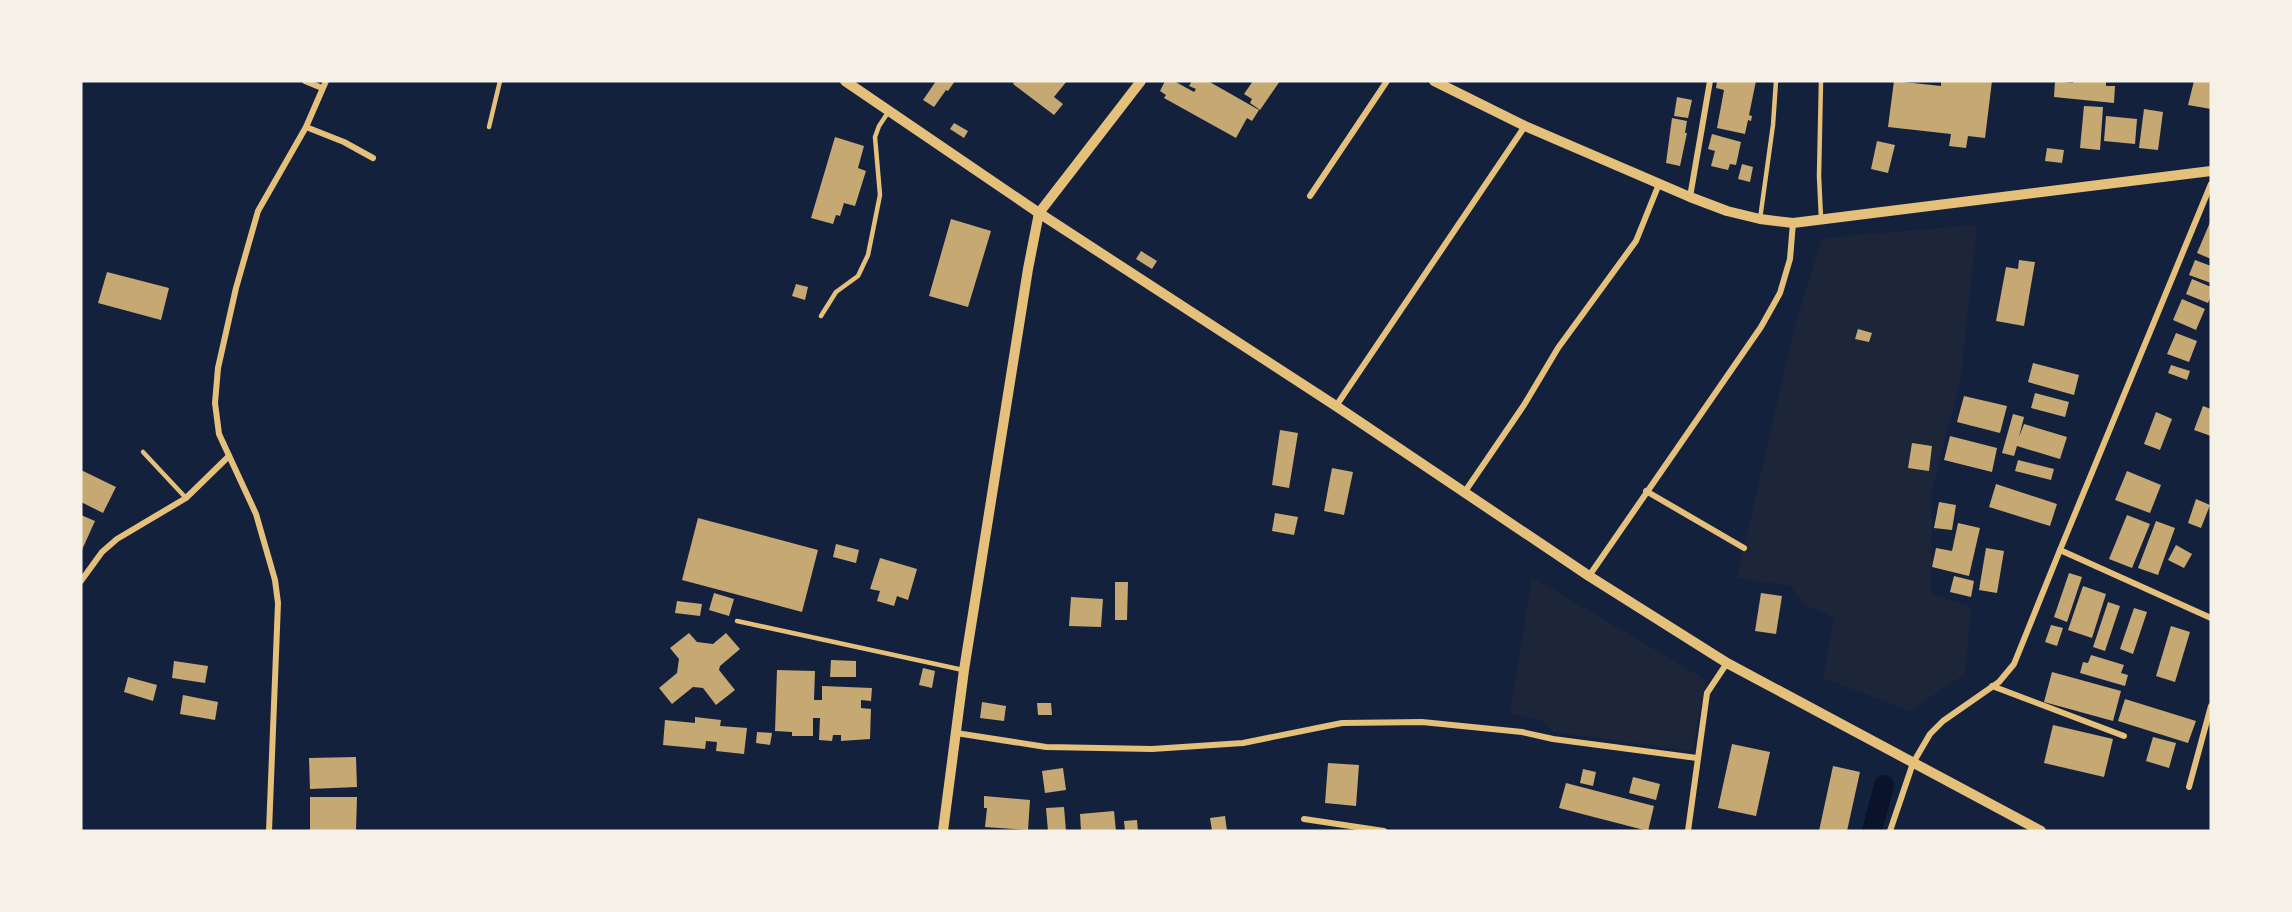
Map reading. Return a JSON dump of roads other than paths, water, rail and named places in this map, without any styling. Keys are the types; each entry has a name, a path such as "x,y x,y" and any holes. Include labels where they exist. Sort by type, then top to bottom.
{"street":[{"path":"305,81 322,88"},
{"path":"269,831 278,603 271,561 256,514 246,488 219,434 215,391 236,288 258,210 306,127 326,81"},
{"path":"845,81 1039,213 1336,406 1589,576 1727,663 2041,831"},
{"path":"943,831 964,670 1039,213 1142,81"},
{"path":"1310,196 1387,81"},
{"path":"1434,81 1525,126 1690,197 1727,211 1760,219 1793,223 2211,171"},
{"path":"1690,197 1710,81"},
{"path":"1336,406 1525,126"},
{"path":"306,127 344,142 373,158"},
{"path":"1464,493 1524,405 1558,348 1636,241 1659,184"},
{"path":"1890,831 1913,763 1930,734 1943,720 2007,674 2014,664 2211,184"},
{"path":"1589,576 1761,327 1780,293 1790,259 1793,223"},
{"path":"81,580 102,552 123,534 186,498 228,456"},
{"path":"1646,491 1744,548"},
{"path":"2060,550 2211,618"},
{"path":"81,564 90,567"},
{"path":"1688,831 1707,693 1727,663"},
{"path":"1992,686 2124,736"},
{"path":"2189,786 2211,706"},
{"path":"956,733 1046,747 1152,749 1243,743 1342,723 1422,722 1522,732 1553,739 1697,758"},
{"path":"1304,819 1384,831"}],"lane":[{"path":"489,127 500,81"},
{"path":"1760,219 1773,125 1776,81"},
{"path":"1821,81 1819,176 1821,220"},
{"path":"821,316 836,292 858,276 868,255 880,195 875,137 889,110"},
{"path":"143,452 186,498"},
{"path":"737,621 964,670"}],"waterway":[{"path":"1872,831 1884,785"}]}
